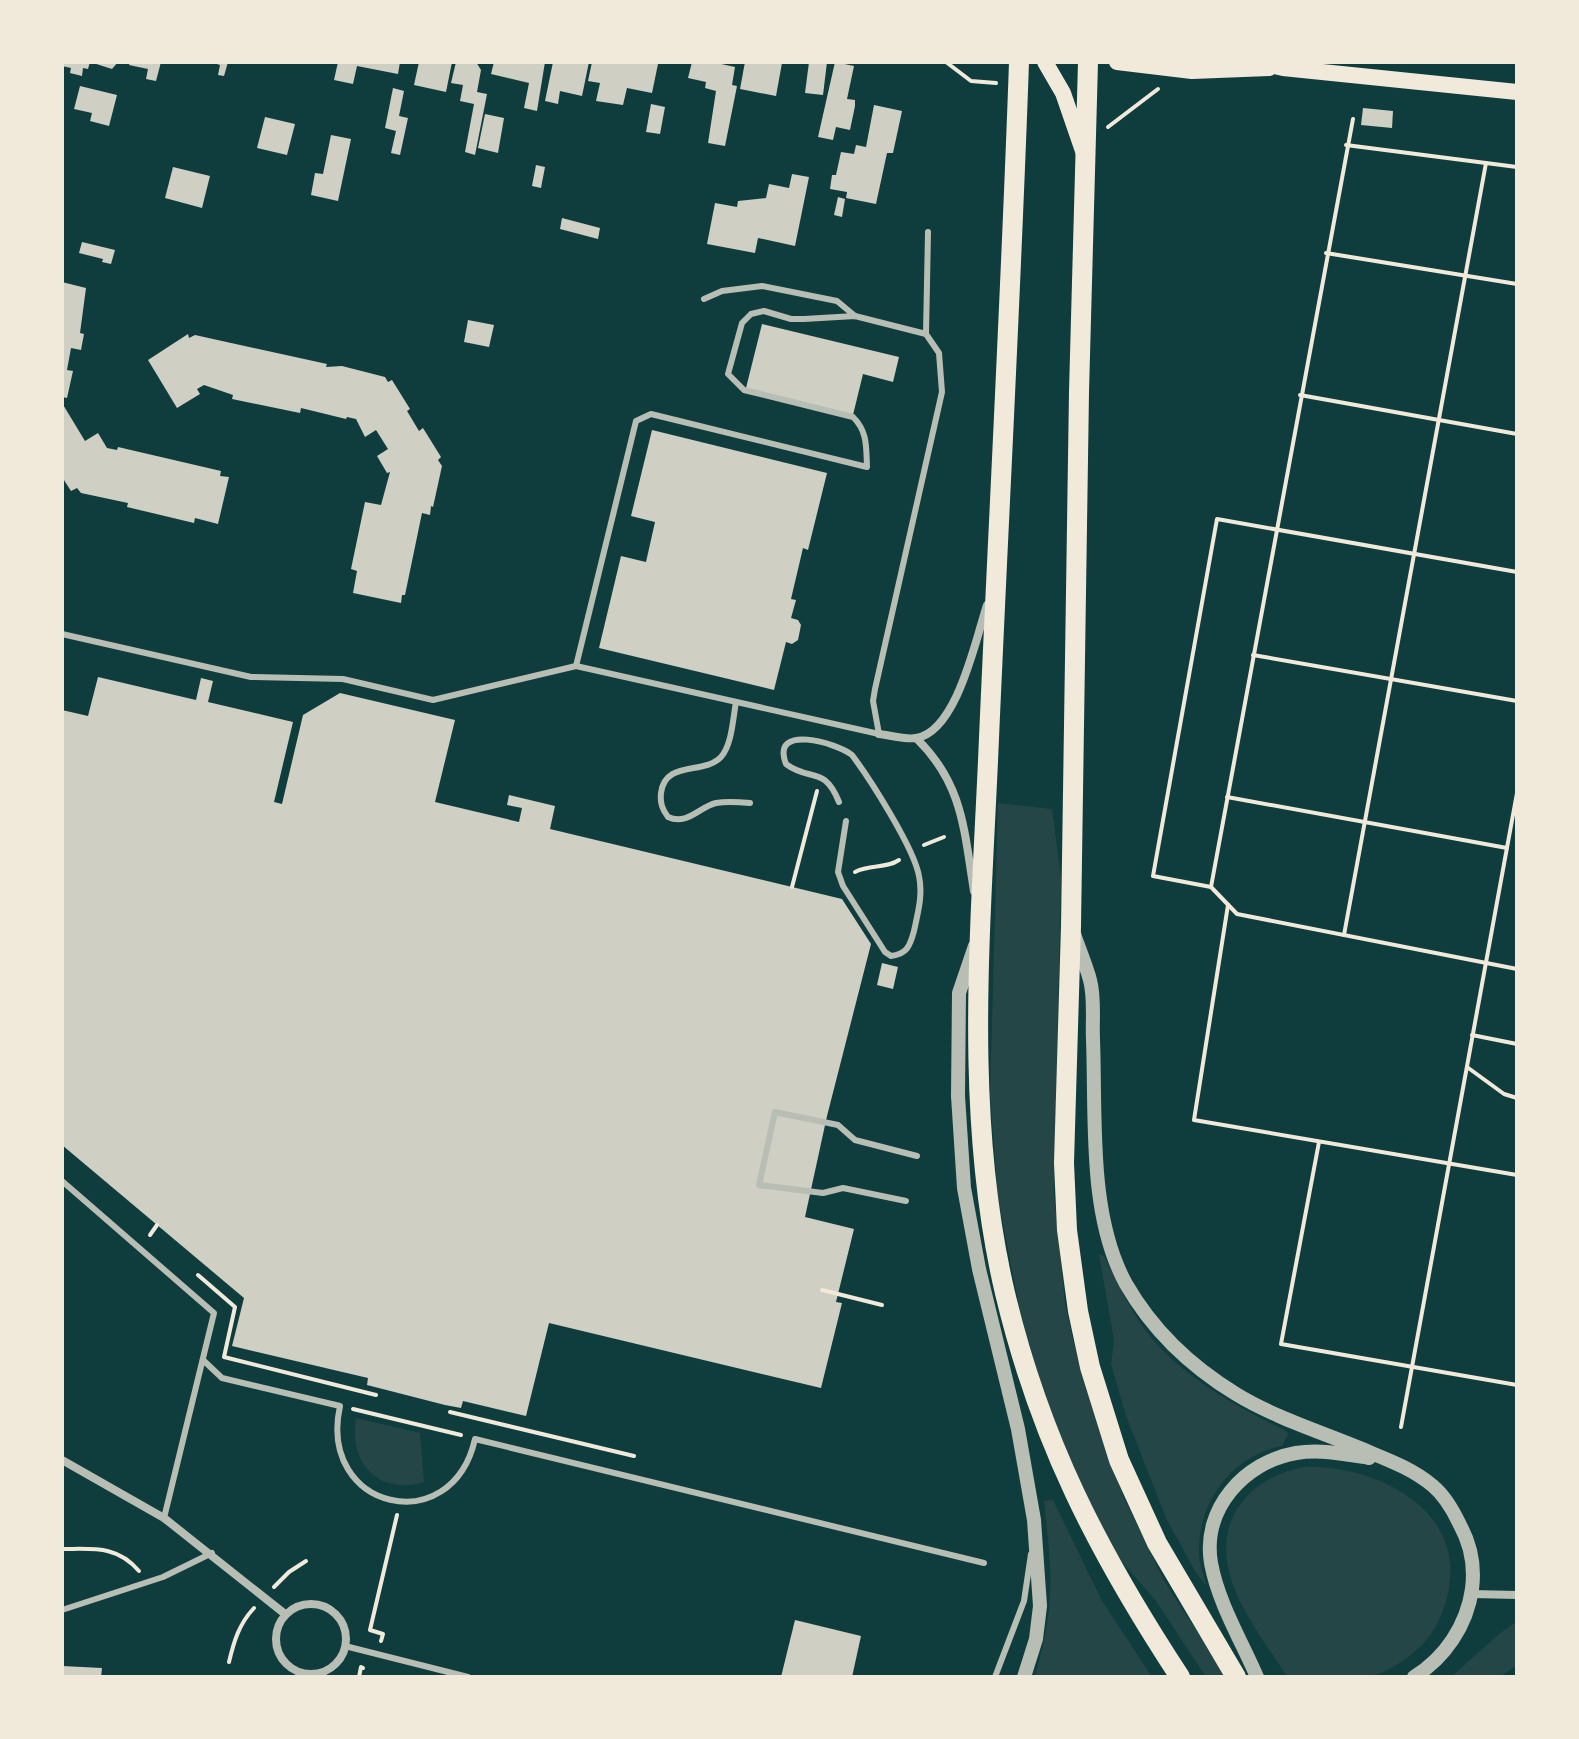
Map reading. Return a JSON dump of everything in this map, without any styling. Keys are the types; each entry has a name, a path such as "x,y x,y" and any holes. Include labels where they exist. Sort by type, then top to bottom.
{"main road":[{"path":"1019,62 980,930 979,1097 991,1223 1010,1310 1037,1405 1075,1497 1107,1560 1180,1677"},
{"path":"1045,62 1063,93 1085,152"},
{"path":"1088,62 1064,1163 1072,1271 1090,1367 1119,1460 1157,1543 1236,1677"},
{"path":"1117,62 1192,71 1283,68"},
{"path":"1256,62 1283,68 1517,92"}],"street":[{"path":"917,739 935,729 947,716 958,696 995,581"},
{"path":"879,734 917,739 937,758 947,776 962,820 980,930 959,993 958,1096 964,1188 979,1269 1018,1429 1040,1581 1036,1639 1024,1677"},
{"path":"1071,926 1091,982 1098,1166 1105,1228 1113,1257 1126,1284 1149,1319 1173,1347 1235,1393 1290,1420 1392,1461 1423,1478 1455,1513 1466,1535 1473,1561 1472,1594 1468,1609 1452,1641 1414,1677"},
{"path":"1257,1677 1212,1568 1210,1531 1221,1503 1244,1477 1261,1465 1294,1453 1333,1453 1392,1461"},
{"path":"62,1460 164,1518 212,1553 285,1614"},
{"path":"1472,1594 1517,1595"},
{"path":"315,1603 328,1607 339,1617 345,1629 345,1646 341,1657 327,1674 301,1675 282,1659 276,1646 275,1631 285,1614 300,1604 315,1603"}],"lane":[{"path":"62,634 251,677 343,679 433,700 576,666 879,734 873,701 875,689 942,392 939,353 926,334 928,232"},
{"path":"704,299 722,291 762,286 837,301 855,316"},
{"path":"576,666 636,421 651,414 867,467 866,439 862,426 853,417 744,390 728,374 742,323 751,314 764,311 791,319 855,316 926,334"},
{"path":"736,702 722,756 714,762 682,769 667,777 661,806 668,817 677,820 691,817 715,803 750,803"},
{"path":"839,802 833,787 825,779 786,764 783,754 789,743 802,738 845,749 852,755 912,852 919,875 921,902 910,946 898,955 885,952 840,881 838,872 846,821"},
{"path":"906,1201 843,1188 823,1193 759,1185 775,1112 838,1125 855,1140 917,1156"},
{"path":"62,1181 214,1313 164,1518"},
{"path":"203,1360 222,1378 340,1406 337,1437 346,1468 366,1490 386,1500 416,1501 444,1489 466,1467 475,1439 984,1563"},
{"path":"995,1677 1024,1601 1034,1531"},
{"path":"62,1610 148,1582 212,1553"},
{"path":"345,1646 468,1677"}],"path":[{"path":"1085,152 1137,102 1161,87"},
{"path":"1211,887 1353,119"},
{"path":"1346,145 1517,167"},
{"path":"1344,935 1486,163"},
{"path":"1326,253 1517,284"},
{"path":"1300,395 1517,434"},
{"path":"1517,572 1217,519 1153,876 1211,887 1237,914 1517,969"},
{"path":"1253,655 1517,701"},
{"path":"792,887 815,793 825,779"},
{"path":"1401,1427 1517,793"},
{"path":"1227,797 1507,848"},
{"path":"840,881 865,867 892,865 944,837"},
{"path":"1228,905 1194,1120 1517,1175"},
{"path":"1472,1035 1517,1044"},
{"path":"1467,1067 1504,1094 1517,1098"},
{"path":"1319,1141 1281,1344 1517,1385"},
{"path":"150,1235 157,1225"},
{"path":"822,1290 882,1305"},
{"path":"340,1406 475,1439"},
{"path":"450,1412 634,1456"},
{"path":"359,1677 361,1667 374,1670 383,1634 370,1630 399,1502"},
{"path":"62,1549 95,1549 120,1554 148,1582"}],"shaded area":[{"path":"998,803 1052,809 1061,877 1054,1194 1065,1303 1073,1340 1123,1496 1166,1584 1227,1677 1206,1677 1156,1601 1116,1555 1074,1471 1043,1391 1021,1316 998,1198 990,1095"},
{"path":"1099,1254 1104,1256 1146,1331 1176,1363 1210,1389 1288,1434 1282,1446 1263,1451 1232,1471 1211,1501 1200,1536 1200,1559 1206,1585 1196,1573 1166,1518 1126,1416 1111,1364 1114,1340"},
{"path":"356,1418 420,1433 424,1482 393,1484 380,1480 370,1472 357,1449"},
{"path":"1303,1467 1358,1473 1385,1483 1409,1497 1429,1515 1443,1537 1450,1563 1448,1593 1438,1622 1420,1647 1382,1672 1348,1679 1287,1677 1238,1597 1226,1553 1228,1531 1237,1509 1250,1493 1266,1481"},
{"path":"1053,1500 1102,1601 1152,1677 1035,1677 1047,1627 1050,1596 1044,1501"},
{"path":"1517,1621 1517,1665 1499,1677 1451,1677 1498,1635"}],"building":[{"path":"62,62 90,62 88,69 83,68 82,76 70,73 71,68 62,66"},
{"path":"90,62 118,62 112,69"},
{"path":"130,62 161,62 156,81 146,79 148,69 129,65"},
{"path":"211,62 228,62 224,76 218,75 220,65"},
{"path":"338,62 400,62 398,74 357,66 353,84 334,80"},
{"path":"419,62 452,62 446,92 414,85"},
{"path":"456,62 476,62 481,70 477,92 487,94 475,155 465,152 474,104 460,101 463,85 451,83"},
{"path":"494,62 545,62 537,111 524,108 529,83 491,74"},
{"path":"553,62 589,62 582,96 560,91 558,104 545,101"},
{"path":"592,62 658,64 652,93 627,88 623,105 596,101 600,83 588,81"},
{"path":"692,62 735,67 732,85 737,86 725,146 708,143 716,91 705,88 706,82 688,78"},
{"path":"745,62 782,63 776,96 740,89"},
{"path":"809,62 827,62 823,95 805,93"},
{"path":"835,62 854,66 847,99 855,100 855,106 850,130 836,127 833,140 818,137"},
{"path":"80,86 117,95 109,126 90,121 92,113 74,109"},
{"path":"393,88 404,91 399,116 408,118 400,155 391,153 396,131 385,128"},
{"path":"651,104 665,107 660,134 646,132"},
{"path":"874,105 902,111 893,153 887,153 876,204 846,198 847,192 830,189 841,152 854,154 856,145 866,147"},
{"path":"1363,108 1393,111 1392,128 1361,125"},
{"path":"485,114 504,118 498,153 478,148"},
{"path":"265,117 295,124 287,155 257,148"},
{"path":"331,135 351,139 338,201 311,195 315,173 323,174"},
{"path":"536,165 545,167 541,188 532,186"},
{"path":"173,167 210,176 202,208 165,198"},
{"path":"792,174 809,177 795,246 758,238 755,253 707,244 715,203 737,207 738,201 766,198 769,184 789,188"},
{"path":"838,197 845,199 842,217 834,215"},
{"path":"562,218 600,228 598,239 560,229"},
{"path":"82,242 115,250 111,264 79,253"},
{"path":"62,282 86,288 80,333 84,334 81,350 71,348 67,370 73,371 67,398 62,397"},
{"path":"468,320 494,325 489,347 464,342"},
{"path":"762,324 899,357 893,382 863,374 852,419 745,392"},
{"path":"188,334 189,338 195,335 327,364 326,367 342,366 385,377 388,382 392,380 419,431 423,428 441,457 438,460 442,466 430,515 422,513 401,603 353,593 357,571 351,569 365,502 381,505 390,472 387,473 377,456 388,449 376,430 365,437 356,419 301,408 300,413 232,399 233,395 204,385 197,389 200,394 177,408 148,360"},
{"path":"62,403 85,441 98,433 107,448 117,450 118,447 221,471 220,476 229,477 218,524 195,518 194,523 127,507 128,503 81,493 77,488 71,491 62,477"},
{"path":"652,430 827,473 808,550 803,548 791,599 796,600 791,618 801,625 798,640 792,644 786,642 774,690 599,648 621,556 646,562 655,522 631,516"},
{"path":"98,677 196,700 201,678 213,681 208,702 293,722 274,802 282,804 303,715 340,693 455,720 435,802 519,822 522,808 507,805 509,795 555,806 550,829 842,899 871,944 805,1217 854,1229 836,1302 842,1303 821,1388 549,1323 526,1416 463,1401 461,1408 445,1405 367,1385 368,1378 232,1346 244,1298 62,1145 62,710 88,716"},
{"path":"882,963 898,967 893,989 877,985"},
{"path":"795,1620 861,1636 852,1677 781,1677"},
{"path":"62,1666 102,1668 101,1677 62,1677"}]}
